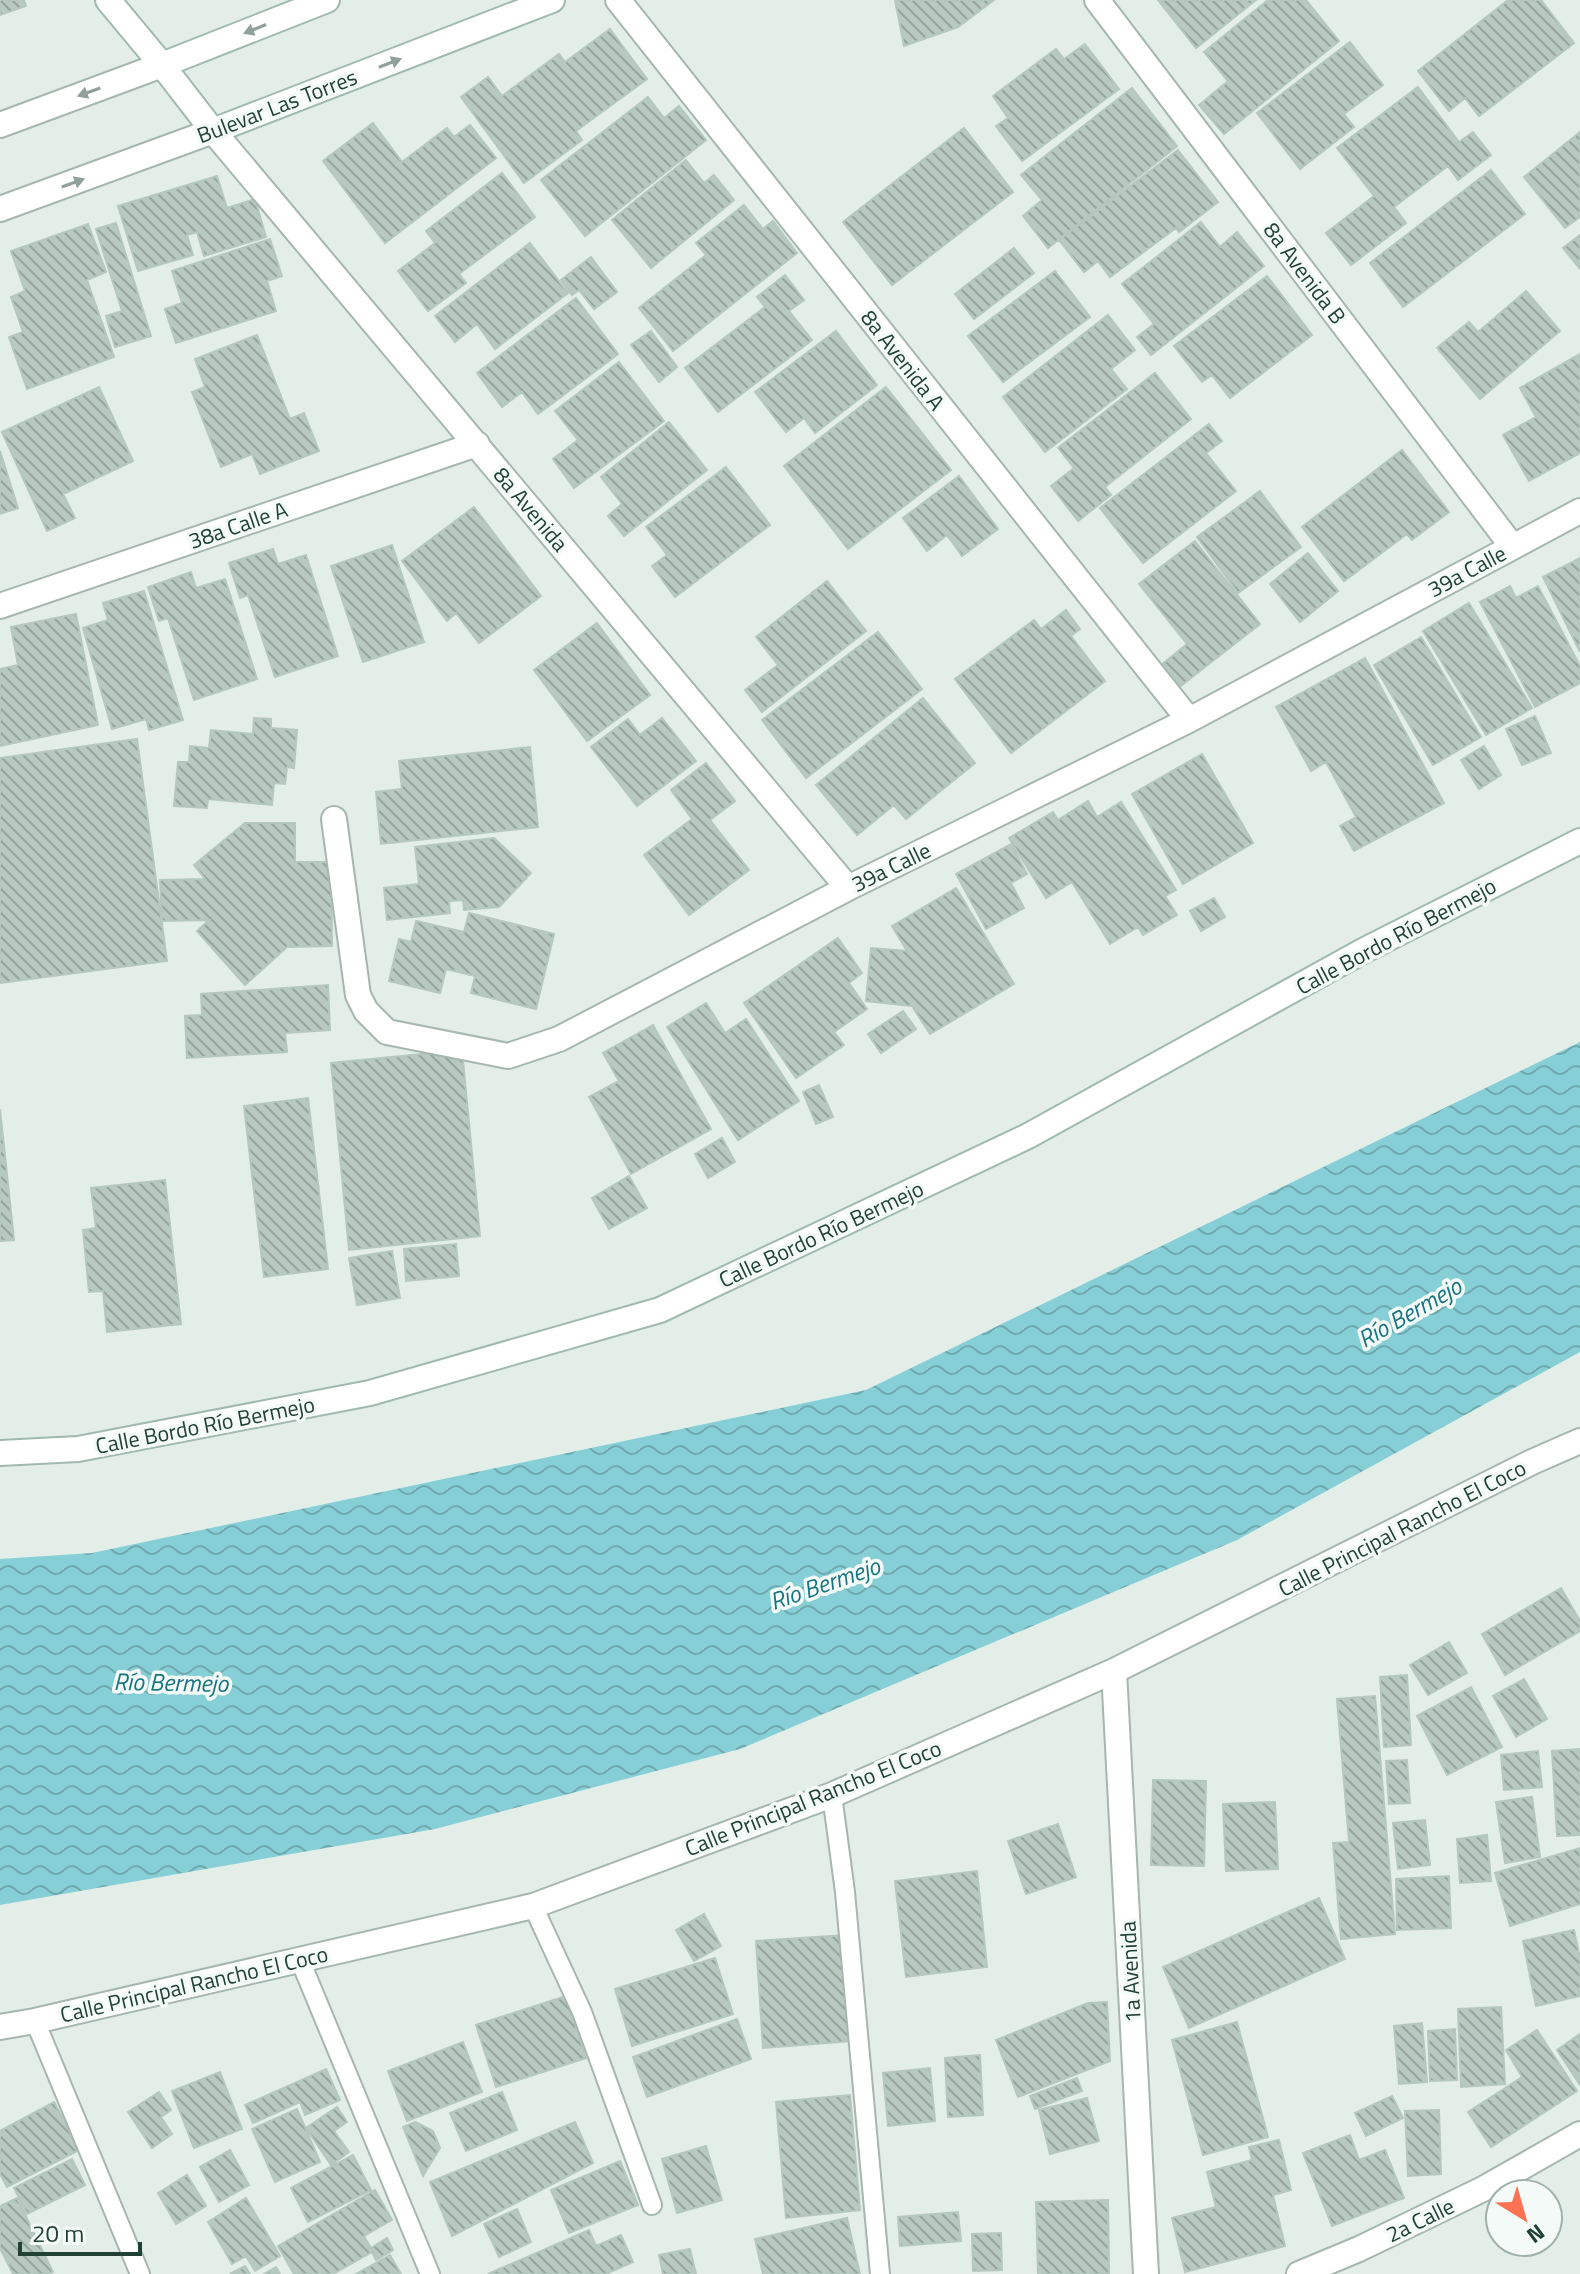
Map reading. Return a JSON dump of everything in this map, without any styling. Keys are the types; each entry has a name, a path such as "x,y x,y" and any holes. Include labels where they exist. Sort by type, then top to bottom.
{"street":[{"path":"108,0 162,65"},
{"path":"0,125 327,0"},
{"name":"Bulevar Las Torres","path":"0,209 213,131 552,0"},
{"name":"8a Avenida A","path":"618,0 1189,720"},
{"name":"8a Avenida B","path":"1097,0 1512,546"},
{"name":"8a Avenida","path":"162,65 213,131 848,888"},
{"name":"38a Calle A","path":"0,606 477,444"},
{"name":"39a Calle","path":"334,819 358,995 366,1011 387,1032 508,1056 559,1039 848,888 1189,720 1580,511"},
{"name":"Calle Bordo Río Bermejo","path":"0,1453 78,1449 370,1393 660,1310 1028,1136 1363,951 1580,841"},
{"name":"Calle Principal Rancho El Coco","path":"0,2027 533,1906 832,1795 1114,1671 1532,1462 1580,1441"},
{"name":"1a Avenida","path":"1114,1671 1146,2274"},
{"name":"2a Calle","path":"1299,2274 1359,2249 1485,2188 1580,2134"}],"lane":[{"path":"832,1795 845,1892 880,2274"},
{"path":"533,1906 582,2012 652,2205"},
{"path":"300,1960 430,2274"},
{"path":"35,2021 140,2274"}],"water":[{"name":"Río Bermejo","path":"1580,1042 1580,1352 1237,1540 740,1749 435,1829 0,1905 0,1559 92,1553 866,1390"}],"building":[{"path":"0,0 24,0 26,6 0,15"},
{"path":"895,0 994,0 958,27 904,46"},
{"path":"1158,0 1256,0 1196,48"},
{"path":"1268,0 1306,0 1339,41 1224,134 1199,105 1228,81 1204,52"},
{"path":"1508,0 1541,0 1574,43 1479,116 1465,98 1449,111 1418,71"},
{"path":"610,29 647,79 576,131 582,140 524,183 461,97 488,77 502,96 559,54 565,62"},
{"path":"1350,42 1383,85 1344,114 1354,127 1300,169 1257,113"},
{"path":"1085,44 1119,89 1022,161 996,126 1008,118 993,96 1056,49 1064,59"},
{"path":"1418,87 1459,142 1473,132 1491,155 1458,180 1448,166 1394,207 1406,223 1351,265 1326,233 1374,196 1337,148"},
{"path":"1132,88 1177,146 1048,248 1023,216 1042,200 1021,175"},
{"path":"648,97 664,118 679,106 706,140 585,236 541,180"},
{"path":"373,123 402,162 447,128 454,137 470,125 496,158 385,243 323,161"},
{"path":"964,128 1013,192 892,285 843,222"},
{"path":"1580,132 1580,217 1565,228 1524,177"},
{"path":"1178,150 1218,202 1179,232 1176,228 1110,277 1098,261 1084,272 1059,240"},
{"path":"686,160 704,183 714,175 734,200 651,268 612,220"},
{"path":"1491,170 1525,214 1403,307 1370,263"},
{"path":"502,173 535,217 459,274 466,283 428,311 398,271 435,243 426,231"},
{"path":"217,176 227,208 255,199 266,237 204,256 197,232 187,235 193,255 138,271 118,206"},
{"path":"744,205 763,229 773,221 797,253 673,351 639,308 706,255 696,243"},
{"path":"1201,222 1220,247 1237,232 1264,266 1151,355 1137,337 1154,324 1122,284"},
{"path":"116,223 151,336 115,347 106,316 122,311 96,229"},
{"path":"88,224 106,272 87,280 114,357 27,389 9,337 23,332 11,297 25,291 11,251"},
{"path":"1580,235 1580,269 1563,248"},
{"path":"270,239 282,276 267,281 276,311 176,343 165,309 182,303 172,271"},
{"path":"530,243 568,293 495,349 477,324 455,342 435,316"},
{"path":"1014,248 1034,273 974,319 955,294"},
{"path":"591,257 617,292 594,309 579,290 572,295 561,280"},
{"path":"1055,271 1090,317 1003,382 968,336"},
{"path":"785,275 804,300 789,311 812,340 718,412 685,368 765,307 757,297"},
{"path":"1267,276 1312,335 1230,398 1212,375 1202,382 1174,346"},
{"path":"1526,291 1560,331 1480,399 1437,348 1469,322 1478,332"},
{"path":"576,298 618,354 538,414 522,392 502,407 477,373"},
{"path":"1108,315 1135,350 1111,369 1127,389 1045,452 1003,397"},
{"path":"651,331 677,367 659,382 631,345"},
{"path":"836,331 877,385 815,433 804,418 786,432 755,392"},
{"path":"257,335 290,419 304,413 319,451 260,474 252,454 221,467 192,392 205,387 195,359"},
{"path":"1580,354 1580,453 1529,481 1503,435 1536,417 1520,388"},
{"path":"619,362 664,421 574,488 553,459 578,440 555,411"},
{"path":"1155,373 1191,419 1105,487 1111,495 1078,521 1051,486 1074,468 1058,448"},
{"path":"99,387 133,461 63,494 75,518 47,531 2,432"},
{"path":"886,387 951,470 848,549 784,466"},
{"path":"669,422 707,470 624,536 608,516 622,504 601,477"},
{"path":"1209,424 1222,441 1206,453 1236,491 1143,563 1100,508"},
{"path":"1402,450 1449,512 1412,540 1407,534 1344,581 1302,527"},
{"path":"0,451 18,508 0,514"},
{"path":"726,467 770,525 675,597 652,566 667,555 646,527"},
{"path":"959,476 998,529 962,556 947,535 927,551 903,518"},
{"path":"1260,491 1301,547 1238,593 1197,537"},
{"path":"474,507 541,596 479,643 456,613 447,621 402,561"},
{"path":"1195,541 1260,624 1178,688 1160,666 1187,644 1139,584"},
{"path":"392,545 424,642 363,662 331,566"},
{"path":"273,549 278,564 306,555 338,656 275,677 248,595 240,598 229,563"},
{"path":"1308,553 1338,591 1300,622 1270,584"},
{"path":"1580,558 1580,652 1543,577"},
{"path":"191,572 196,588 225,579 257,679 194,700 168,618 159,621 148,587"},
{"path":"827,581 866,631 762,712 745,690 778,665 756,637"},
{"path":"1510,586 1516,598 1538,586 1580,666 1580,683 1535,707 1480,602"},
{"path":"144,591 183,720 149,730 146,719 112,729 83,628 108,620 103,603"},
{"path":"1469,603 1532,708 1486,735 1423,631"},
{"path":"1066,610 1080,629 1071,636 1105,681 1011,753 955,679 1034,620 1041,629"},
{"path":"76,614 98,725 0,746 0,669 18,665 11,627"},
{"path":"597,623 650,695 587,741 534,670"},
{"path":"878,632 922,689 806,778 762,720"},
{"path":"1421,637 1481,737 1433,765 1374,665"},
{"path":"1365,658 1444,803 1354,851 1340,826 1356,817 1326,762 1311,771 1276,707"},
{"path":"923,698 975,763 906,819 894,805 857,835 816,785"},
{"path":"1535,716 1551,753 1522,765 1506,729"},
{"path":"254,718 271,719 271,728 297,730 294,768 287,767 285,784 274,783 272,805 208,799 207,808 174,806 178,762 189,762 190,746 209,748 211,730 253,734"},
{"path":"662,718 696,761 637,806 591,747 628,719 640,735"},
{"path":"137,739 167,961 0,983 0,758"},
{"path":"1484,746 1501,775 1479,789 1461,760"},
{"path":"530,747 538,827 381,844 376,792 402,789 399,761"},
{"path":"1202,754 1253,843 1183,884 1132,794"},
{"path":"706,763 735,801 710,820 749,870 689,915 644,855 692,819 671,790"},
{"path":"1088,801 1097,817 1121,802 1176,890 1165,896 1177,915 1143,935 1138,927 1110,944 1072,882 1046,898 1009,838 1053,812 1058,820"},
{"path":"245,823 295,823 295,862 331,862 332,946 287,947 245,985 197,931 209,920 162,921 160,880 205,879 194,865"},
{"path":"494,838 531,873 499,907 464,910 463,900 449,901 450,913 387,920 384,888 419,884 415,847"},
{"path":"1011,844 1027,874 1011,883 1024,908 986,929 956,874"},
{"path":"956,888 1014,984 930,1034 912,1006 866,1001 871,948 907,951 892,926"},
{"path":"1214,898 1225,917 1201,931 1190,911"},
{"path":"469,913 554,934 536,1009 471,993 475,976 446,969 440,993 389,981 399,939 411,942 416,921 464,932"},
{"path":"838,938 862,973 849,983 867,1009 834,1032 844,1045 796,1078 744,1003"},
{"path":"328,985 330,1030 285,1033 287,1052 187,1058 185,1016 202,1015 201,994"},
{"path":"706,1003 725,1033 746,1019 799,1101 738,1140 667,1027"},
{"path":"903,1011 916,1029 881,1053 868,1034"},
{"path":"653,1025 711,1129 631,1174 589,1097 619,1081 603,1053"},
{"path":"462,1050 480,1236 349,1250 331,1063"},
{"path":"819,1085 833,1117 816,1124 803,1092"},
{"path":"308,1098 328,1269 264,1277 244,1106"},
{"path":"0,1109 14,1240 0,1241"},
{"path":"722,1138 735,1162 708,1178 695,1154"},
{"path":"629,1176 647,1208 609,1229 592,1198"},
{"path":"165,1180 181,1324 107,1332 103,1291 89,1292 83,1230 96,1228 91,1188"},
{"path":"456,1244 459,1276 406,1281 404,1249"},
{"path":"392,1251 400,1298 357,1305 349,1258"},
{"path":"1561,1588 1580,1621 1580,1631 1505,1675 1482,1634"},
{"path":"1449,1642 1467,1673 1428,1695 1410,1665"},
{"path":"1407,1675 1411,1745 1384,1747 1380,1677"},
{"path":"1524,1679 1547,1719 1516,1737 1493,1696"},
{"path":"1471,1687 1502,1747 1447,1775 1417,1716"},
{"path":"1375,1696 1395,1934 1341,1939 1333,1843 1349,1842 1337,1699"},
{"path":"1580,1749 1580,1835 1557,1836 1552,1751"},
{"path":"1538,1751 1542,1787 1504,1790 1501,1755"},
{"path":"1407,1760 1410,1803 1389,1804 1386,1761"},
{"path":"1153,1780 1206,1781 1204,1866 1151,1865"},
{"path":"1532,1797 1540,1857 1505,1863 1496,1802"},
{"path":"1275,1802 1278,1869 1226,1871 1223,1804"},
{"path":"1425,1820 1430,1865 1398,1869 1393,1823"},
{"path":"1058,1824 1076,1877 1026,1894 1008,1841"},
{"path":"1487,1835 1491,1881 1460,1883 1457,1839"},
{"path":"1580,1848 1580,1904 1510,1926 1495,1873"},
{"path":"977,1871 987,1967 906,1977 895,1881"},
{"path":"1449,1876 1451,1928 1397,1930 1396,1879"},
{"path":"1319,1898 1345,1959 1189,2028 1163,1967"},
{"path":"704,1914 721,1946 694,1961 676,1930"},
{"path":"1574,1930 1580,1958 1580,1996 1536,2006 1523,1941"},
{"path":"845,1935 852,2041 763,2048 756,1941"},
{"path":"715,1958 733,2014 632,2046 615,1989"},
{"path":"566,1996 586,2058 496,2087 476,2025"},
{"path":"1107,2002 1110,2061 1018,2097 996,2040 1088,2003"},
{"path":"1501,2007 1505,2084 1461,2087 1458,2009"},
{"path":"737,2019 751,2059 647,2097 633,2057"},
{"path":"1237,2022 1268,2137 1203,2155 1172,2040"},
{"path":"1422,2023 1427,2082 1399,2084 1394,2026"},
{"path":"1455,2029 1457,2080 1430,2081 1428,2031"},
{"path":"1537,2030 1577,2091 1491,2147 1468,2112 1522,2077 1506,2050"},
{"path":"1580,2034 1580,2085 1557,2050"},
{"path":"463,2042 482,2092 407,2121 388,2071"},
{"path":"980,2055 983,2115 948,2117 945,2058"},
{"path":"930,2068 935,2121 888,2126 883,2073"},
{"path":"326,2069 340,2100 305,2115 300,2102 253,2123 245,2105"},
{"path":"220,2072 242,2129 194,2148 172,2091"},
{"path":"1077,2078 1082,2091 1035,2109 1030,2096"},
{"path":"159,2092 171,2110 161,2117 172,2134 152,2148 128,2112"},
{"path":"502,2092 517,2130 466,2151 450,2113"},
{"path":"850,2095 860,2210 786,2218 776,2102"},
{"path":"1392,2096 1403,2118 1366,2136 1355,2113"},
{"path":"1087,2098 1099,2141 1050,2154 1039,2110"},
{"path":"54,2102 79,2150 7,2187 0,2174 0,2131"},
{"path":"337,2107 347,2122 334,2131 349,2152 331,2165 306,2128"},
{"path":"297,2109 320,2162 275,2182 252,2129"},
{"path":"1439,2110 1441,2174 1408,2176 1405,2111"},
{"path":"415,2122 433,2131 440,2148 423,2176 403,2127"},
{"path":"575,2122 593,2163 452,2236 430,2182"},
{"path":"1350,2135 1359,2160 1385,2150 1404,2198 1332,2226 1303,2153"},
{"path":"1279,2140 1291,2190 1273,2195 1285,2246 1185,2272 1172,2218 1216,2207 1207,2172 1252,2160 1249,2147"},
{"path":"706,2146 722,2200 677,2213 662,2159"},
{"path":"230,2150 249,2185 219,2202 200,2167"},
{"path":"353,2155 371,2190 308,2222 291,2188"},
{"path":"72,2159 85,2185 27,2214 14,2188"},
{"path":"620,2161 638,2205 569,2233 551,2190"},
{"path":"187,2175 206,2206 176,2224 158,2193"},
{"path":"375,2190 392,2220 364,2236 371,2248 387,2238 393,2250 376,2260 372,2252 333,2274 294,2274 278,2246"},
{"path":"17,2198 53,2272 49,2274 13,2274 0,2248 0,2206"},
{"path":"246,2198 280,2256 255,2271 246,2256 232,2264 208,2222"},
{"path":"1108,2200 1109,2274 1038,2274 1036,2202"},
{"path":"517,2209 531,2242 499,2257 484,2224"},
{"path":"958,2212 961,2241 900,2246 898,2217"},
{"path":"847,2218 860,2274 763,2274 755,2239"},
{"path":"589,2230 596,2246 621,2235 633,2262 606,2274 488,2274"},
{"path":"1001,2233 1002,2270 973,2271 972,2234"},
{"path":"690,2249 696,2274 663,2274 659,2255"},
{"path":"390,2255 401,2274 356,2274"},
{"path":"245,2266 250,2274 230,2274"},
{"path":"276,2267 280,2274 264,2274"}]}
